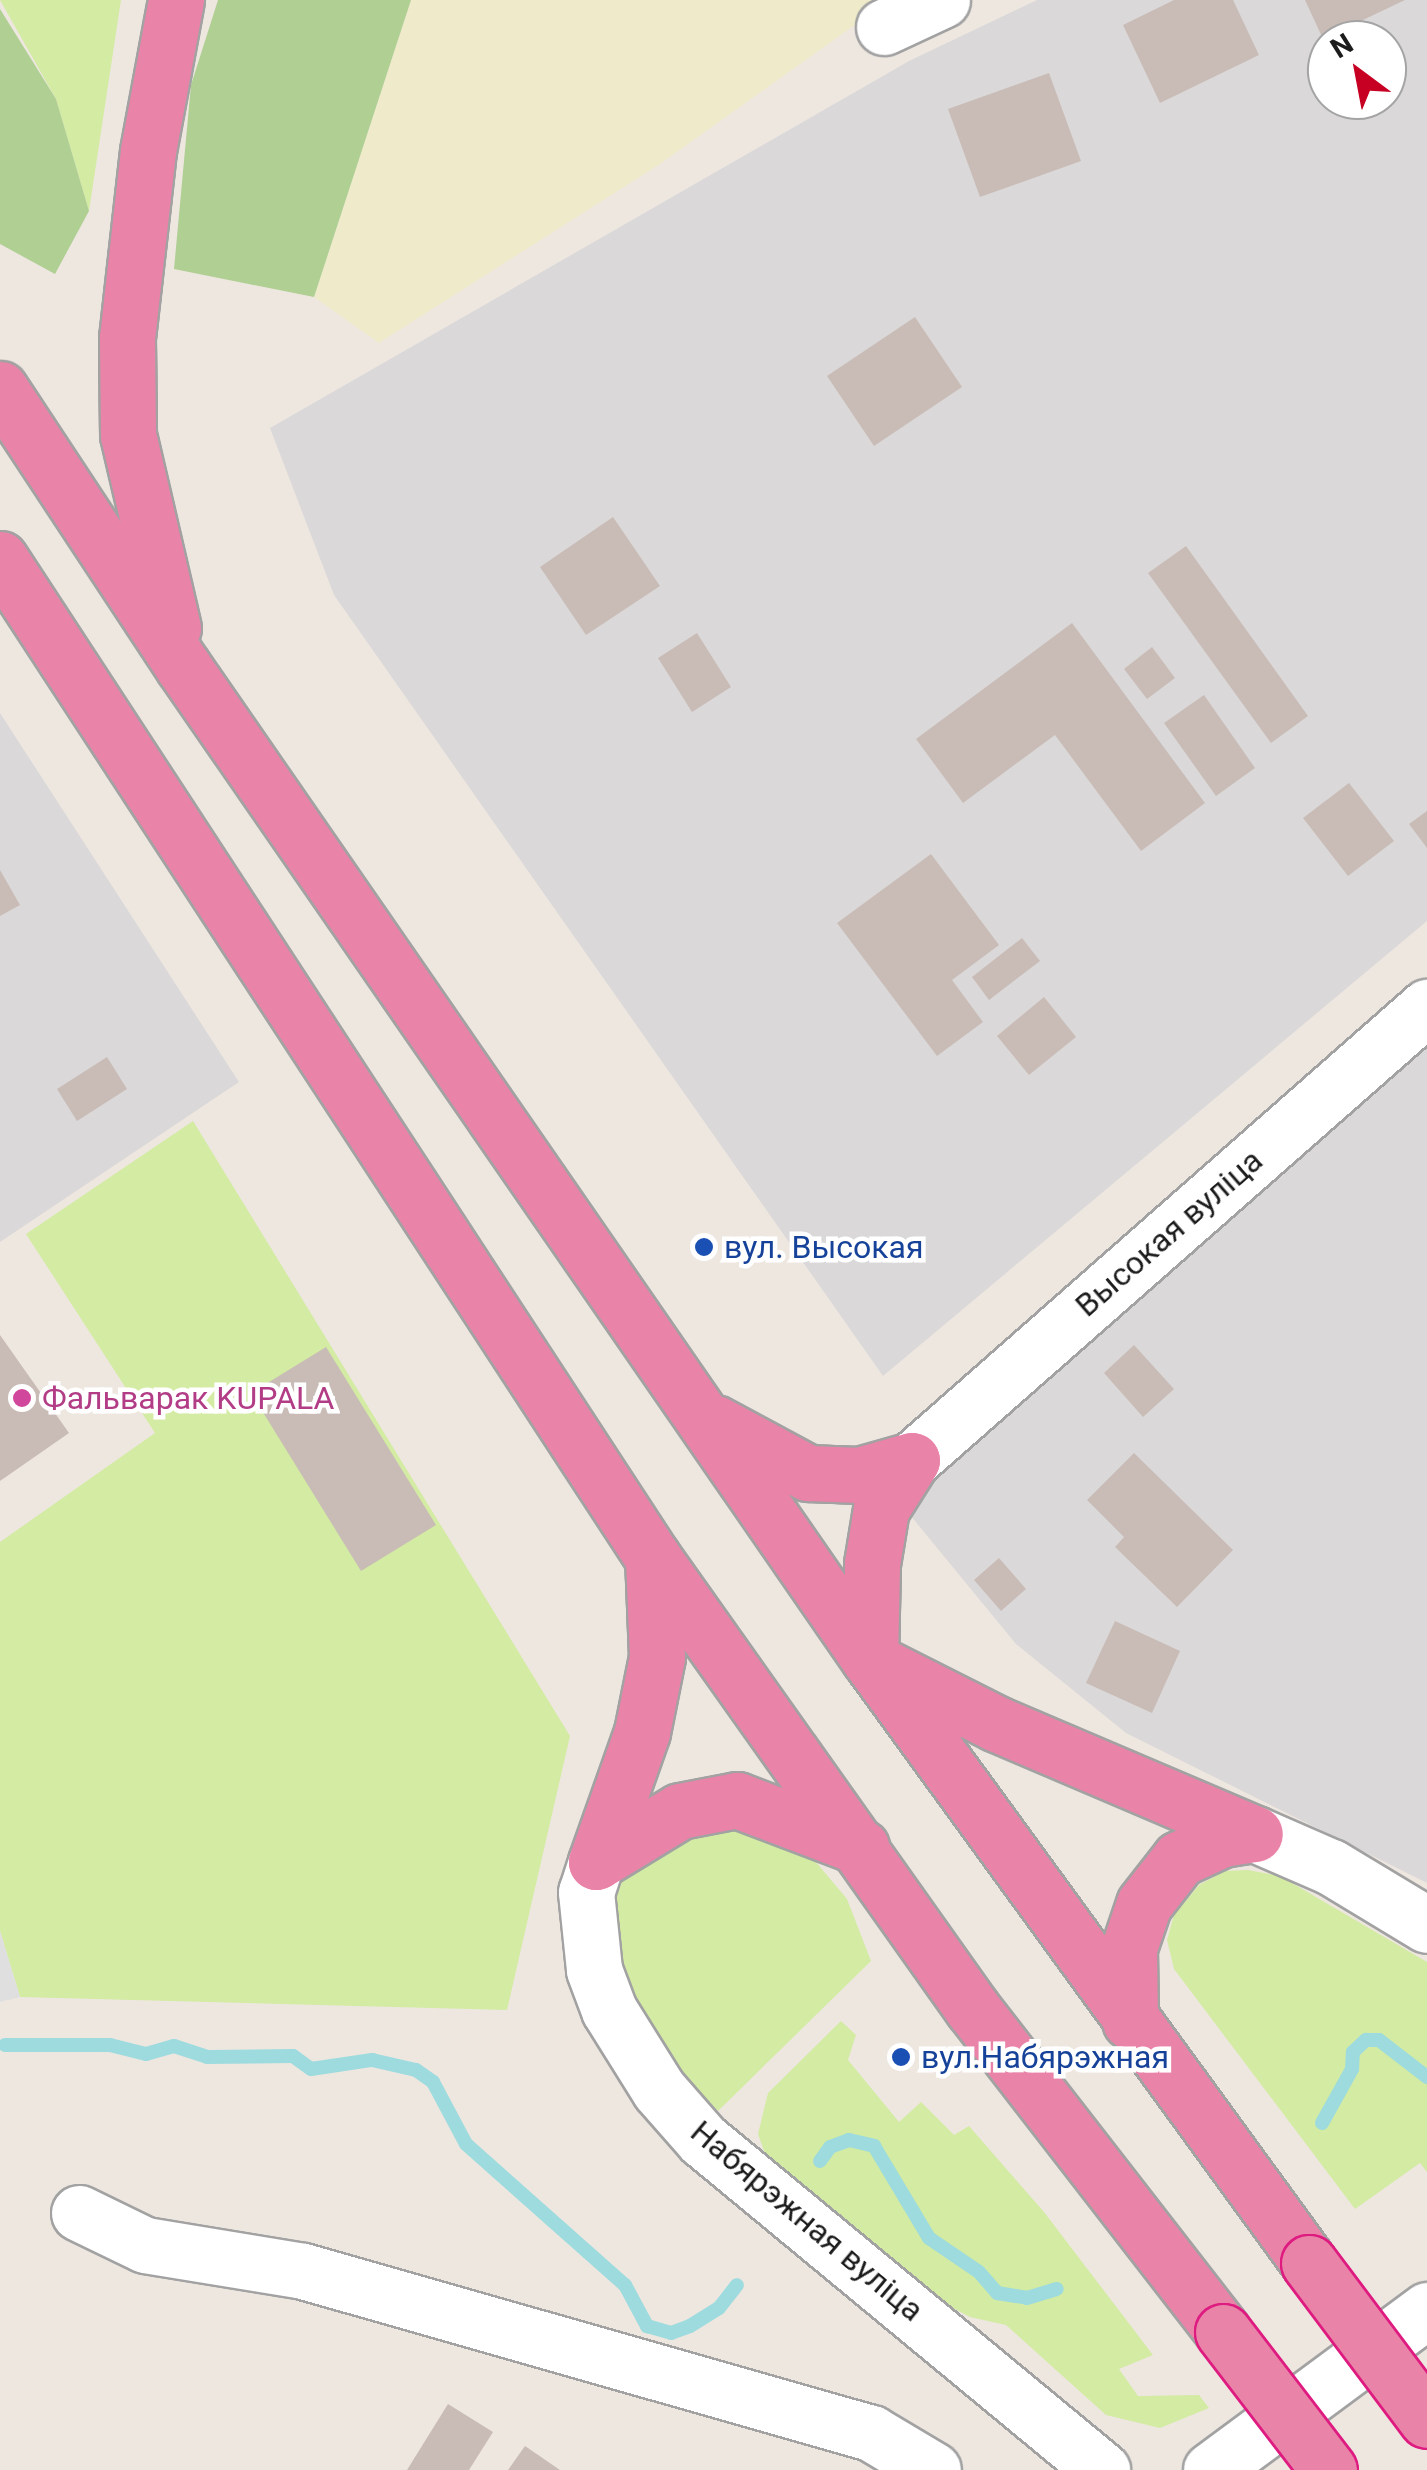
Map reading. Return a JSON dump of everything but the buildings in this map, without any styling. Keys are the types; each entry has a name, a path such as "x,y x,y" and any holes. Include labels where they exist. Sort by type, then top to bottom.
{"highway":[{"path":"176,0 148,151 127,358 128,435 182,664"},
{"path":"0,389 182,664 870,1660 1130,2022 1427,2420"},
{"path":"0,559 654,1558 972,2008 1329,2470"},
{"path":"0,598 45,630"},
{"path":"701,1416 808,1473 859,1474 912,1460"},
{"path":"870,1660 872,1564 882,1509 912,1460"},
{"path":"596,1862 650,1695 656,1657 654,1558"},
{"path":"870,1660 997,1724 1255,1834"},
{"path":"596,1862 680,1811 737,1800 861,1847"},
{"path":"1130,2022 1129,1948 1144,1904 1178,1859 1222,1839 1255,1834"}],"street":[{"path":"884,27 942,0"},
{"name":"Высокая вуліца","path":"912,1460 1427,1007"},
{"path":"1255,1834 1331,1868 1427,1924"},
{"name":"Набярэжная вуліца","path":"596,1862 586,1892 594,1970 609,2010 658,2090 703,2140 1102,2470"},
{"path":"79,2213 145,2245 303,2271 853,2428 933,2470"},
{"path":"1210,2470 1427,2310"}],"shaded area":[{"path":"411,0 890,0 660,164 379,343 314,297"},
{"path":"1037,0 1427,0 1427,921 883,1376 334,595 270,428 909,61"},
{"path":"0,713 239,1082 0,1242"},
{"path":"1427,1034 1427,1883 1126,1733 1016,1644 910,1515 943,1462"},
{"path":"0,1931 20,1997 0,2002"}],"green space":[{"path":"0,0 121,0 89,211 56,99"},
{"path":"218,0 411,0 314,297 174,269 191,85"},
{"path":"0,9 56,99 89,211 55,274 0,244"},
{"path":"193,1121 570,1736 507,2010 20,1997 0,1931 0,1542 155,1433 26,1234"},
{"path":"717,1815 810,1855 847,1899 871,1961 718,2111 656,2045 627,1990 614,1905 624,1875"},
{"path":"1248,1870 1280,1876 1427,1962 1427,2172 1420,2163 1355,2209 1174,1969 1167,1940 1174,1915 1199,1885 1225,1871"},
{"path":"841,2021 856,2035 848,2060 899,2122 921,2102 954,2135 969,2126 1044,2212 1153,2355 1119,2369 1138,2396 1199,2395 1209,2408 1160,2428 1106,2415 1006,2325 970,2317 904,2282 768,2162 758,2134 768,2093"}],"waterway":[{"path":"1322,2123 1352,2069 1353,2052 1366,2040 1379,2040 1427,2077"},
{"path":"5,2045 110,2045 146,2054 174,2046 207,2057 293,2056 311,2069 372,2060 416,2070 433,2082 466,2144 625,2285 647,2326 671,2333 690,2326 719,2308 737,2285"},
{"path":"820,2161 830,2147 849,2140 874,2146 929,2238 979,2272 997,2293 1027,2298 1057,2289"}],"place":[{"name":"вул. Высокая","path":"704,1247"},
{"name":"Фальварак KUPALA","path":"22,1398"},
{"name":"вул.Набярэжная","path":"901,2057"}]}
